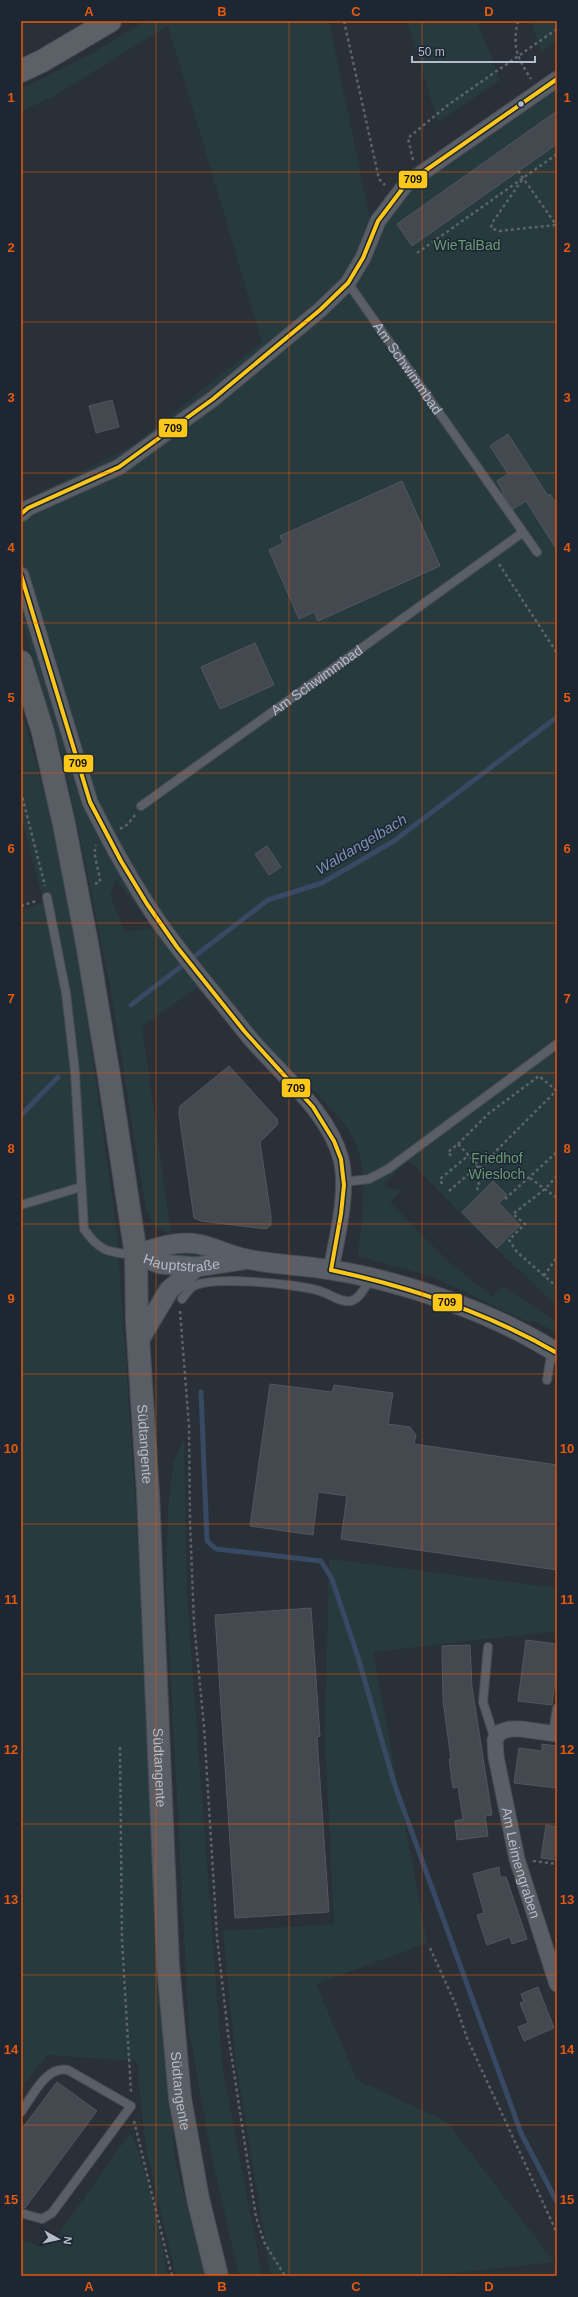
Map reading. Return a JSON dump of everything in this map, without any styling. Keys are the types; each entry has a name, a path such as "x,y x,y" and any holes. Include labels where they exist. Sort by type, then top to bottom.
{"main road":[{"path":"21,71 42,61 110,21"},
{"name":"Südtangente","path":"21,662 44,740 86,936 108,1068 136,1255 138,1342 148,1493 168,1965 180,2098 198,2198 217,2276"}],"street":[{"path":"21,514 28,508 119,467 213,399 320,310 348,283 363,258 378,221 395,196 416,177 557,79"},
{"path":"21,575 90,802 135,886 179,949 246,1034 319,1117 332,1135 341,1159 344,1182 331,1270"},
{"name":"Hauptstraße","path":"136,1255 159,1246 196,1244 246,1259 331,1270 372,1278 447,1301 501,1324 554,1351"},
{"name":"Hauptstraße","path":"136,1255 161,1264 196,1267 246,1259"},
{"path":"138,1342 169,1290 196,1267"},
{"path":"495,1740 500,1732 510,1729 555,1733"},
{"name":"Am Leimengraben","path":"495,1740 496,1757 517,1859 557,1984"}],"lane":[{"name":"Am Schwimmbad","path":"348,283 536,552"},
{"name":"Am Schwimmbad","path":"141,806 522,533"},
{"path":"47,897 66,993 71,1036 75,1072 84,1229 94,1243 107,1252 136,1255"},
{"path":"344,1182 369,1179 383,1172 557,1044"},
{"path":"21,1205 81,1187"},
{"path":"182,1299 193,1287 210,1282 226,1281 296,1286 320,1291 343,1300 351,1301 358,1298 372,1278"},
{"path":"547,1380 554,1351"},
{"name":"Am Leimengraben","path":"488,1648 483,1702 495,1740"},
{"path":"555,1733 557,1708"},
{"path":"21,2112 50,2074 61,2069 68,2070 131,2106 52,2213 42,2219 21,2213"}],"path":[{"path":"344,21 379,178 395,196"},
{"path":"518,21 515,41 517,57 539,91"},
{"path":"416,177 408,138 448,105 557,29"},
{"path":"417,253 557,154"},
{"path":"518,171 523,178 557,226 499,232 492,228 492,223 523,178"},
{"path":"492,554 557,653"},
{"path":"21,792 47,897"},
{"path":"91,885 100,882 100,871 94,849 97,843 128,824 141,806"},
{"path":"451,1156 448,1152 488,1114 539,1076 557,1091 496,1151 481,1169"},
{"path":"458,1144 488,1176 477,1185 478,1193"},
{"path":"505,1199 557,1152"},
{"path":"442,1184 440,1179 469,1155"},
{"path":"450,1191 478,1166"},
{"path":"557,1176 545,1189 513,1214 525,1224 509,1240 517,1252 557,1287"},
{"path":"530,1178 557,1198"},
{"path":"544,1276 557,1257"},
{"path":"182,1299 180,1311 180,1336 190,1426 190,1522 194,1623 205,1734 217,1937 228,2033 256,2217 264,2242 285,2276"},
{"path":"120,1747 122,1941 130,2058 131,2106 172,2276"},
{"path":"517,1859 557,1864"},
{"path":"430,1948 455,2003 467,2038 557,2233"}],"green space":[{"path":"145,21 329,21 370,219 400,181 557,68 557,1306 471,1225 409,1160 385,1183 386,1187 401,1191 390,1202 450,1263 493,1297 502,1286 557,1322 557,1333 535,1321 528,1322 433,1277 358,1256 363,1204 363,1179 359,1153 352,1135 335,1113 287,1064 197,988 142,1026 171,1235 153,1224 146,1209 109,982 86,866 63,759 21,618 21,502 132,446 262,342 168,25 51,98 21,111 21,89 91,54","holes":["116,879 153,928 125,932 110,895"]},
{"path":"407,21 477,21 500,80 438,122"},
{"path":"531,21 557,21 557,41 541,52"},
{"path":"21,707 48,807 67,897 85,1002 117,1232 143,1613 151,1835 160,2000 175,2160 205,2276 176,2276 146,2150 137,2061 47,2055 21,2089 21,910 44,902 21,816"},
{"path":"162,1249 218,1254 218,1257 168,1260"},
{"path":"184,1439 187,1597 222,2064 262,2276 239,2276 211,2153 189,2030 166,1587 168,1506 174,1461"},
{"path":"329,1559 557,1588 557,1631 373,1652 427,1943 316,1984 357,2080 447,2122 554,2262 426,2276 271,2276 236,2065 223,1931 334,1924 325,1739"},
{"path":"130,2133 141,2158 147,2179 158,2224 168,2276 21,2276 21,2241 44,2247 45,2243 51,2245"}],"building":[{"path":"557,111 557,144 412,246 397,224"},
{"path":"112,400 119,427 96,433 89,406"},
{"path":"508,434 548,496 550,494 557,504 557,550 526,501 513,509 502,493 503,492 497,481 508,474 490,446"},
{"path":"402,481 440,566 318,621 314,612 299,619 269,550 283,543 280,536"},
{"path":"255,643 274,685 220,709 201,667"},
{"path":"267,846 281,867 269,875 255,854"},
{"path":"229,1066 277,1119 278,1124 260,1142 271,1216 271,1225 266,1229 201,1221 194,1218 179,1114 180,1106"},
{"path":"493,1181 507,1195 499,1203 520,1225 497,1248 462,1212"},
{"path":"270,1384 332,1392 334,1385 393,1393 388,1424 410,1427 416,1435 414,1444 557,1465 557,1570 341,1539 347,1496 318,1492 313,1535 250,1526"},
{"path":"311,1608 320,1736 317,1737 329,1912 235,1918 215,1615"},
{"path":"526,1640 557,1644 557,1666 552,1705 518,1701"},
{"path":"470,1645 472,1687 492,1815 485,1816 488,1836 457,1840 455,1821 463,1819 458,1787 453,1788 449,1759 451,1759 443,1701 442,1646"},
{"path":"542,1744 557,1746 557,1788 514,1783 519,1748 542,1751"},
{"path":"546,1825 557,1827 557,1860 541,1858"},
{"path":"499,1867 500,1877 506,1877 527,1939 512,1944 510,1937 487,1945 477,1915 484,1913 473,1874"},
{"path":"538,1987 554,2028 524,2041 518,2027 528,2023 520,2003 524,2002 521,1994"},
{"path":"57,2082 97,2111 25,2208 21,2208 21,2130"}],"waterway":[{"name":"Waldangelbach","path":"131,1005 268,900 322,883 394,841 557,717"},
{"name":"Waldangelbach","path":"21,1115 58,1077"},
{"path":"201,1392 207,1541 216,1549 321,1561 332,1579 358,1657 394,1783 521,2133 557,2202"}],"transit line":[{"name":"709","path":"21,514 28,508 119,467 213,399 320,310 348,283 363,258 378,221 406,184 557,79"},
{"name":"709","path":"21,575 90,802 121,861 147,904 177,947 245,1032 313,1107 334,1141 341,1159 344,1185 341,1214 331,1270"},
{"name":"709","path":"331,1270 390,1284 447,1302 503,1325 557,1353"}],"park label":[{"name":"WieTalBad","path":"467,245"},
{"name":"Friedhof Wiesloch","path":"497,1166"}]}
